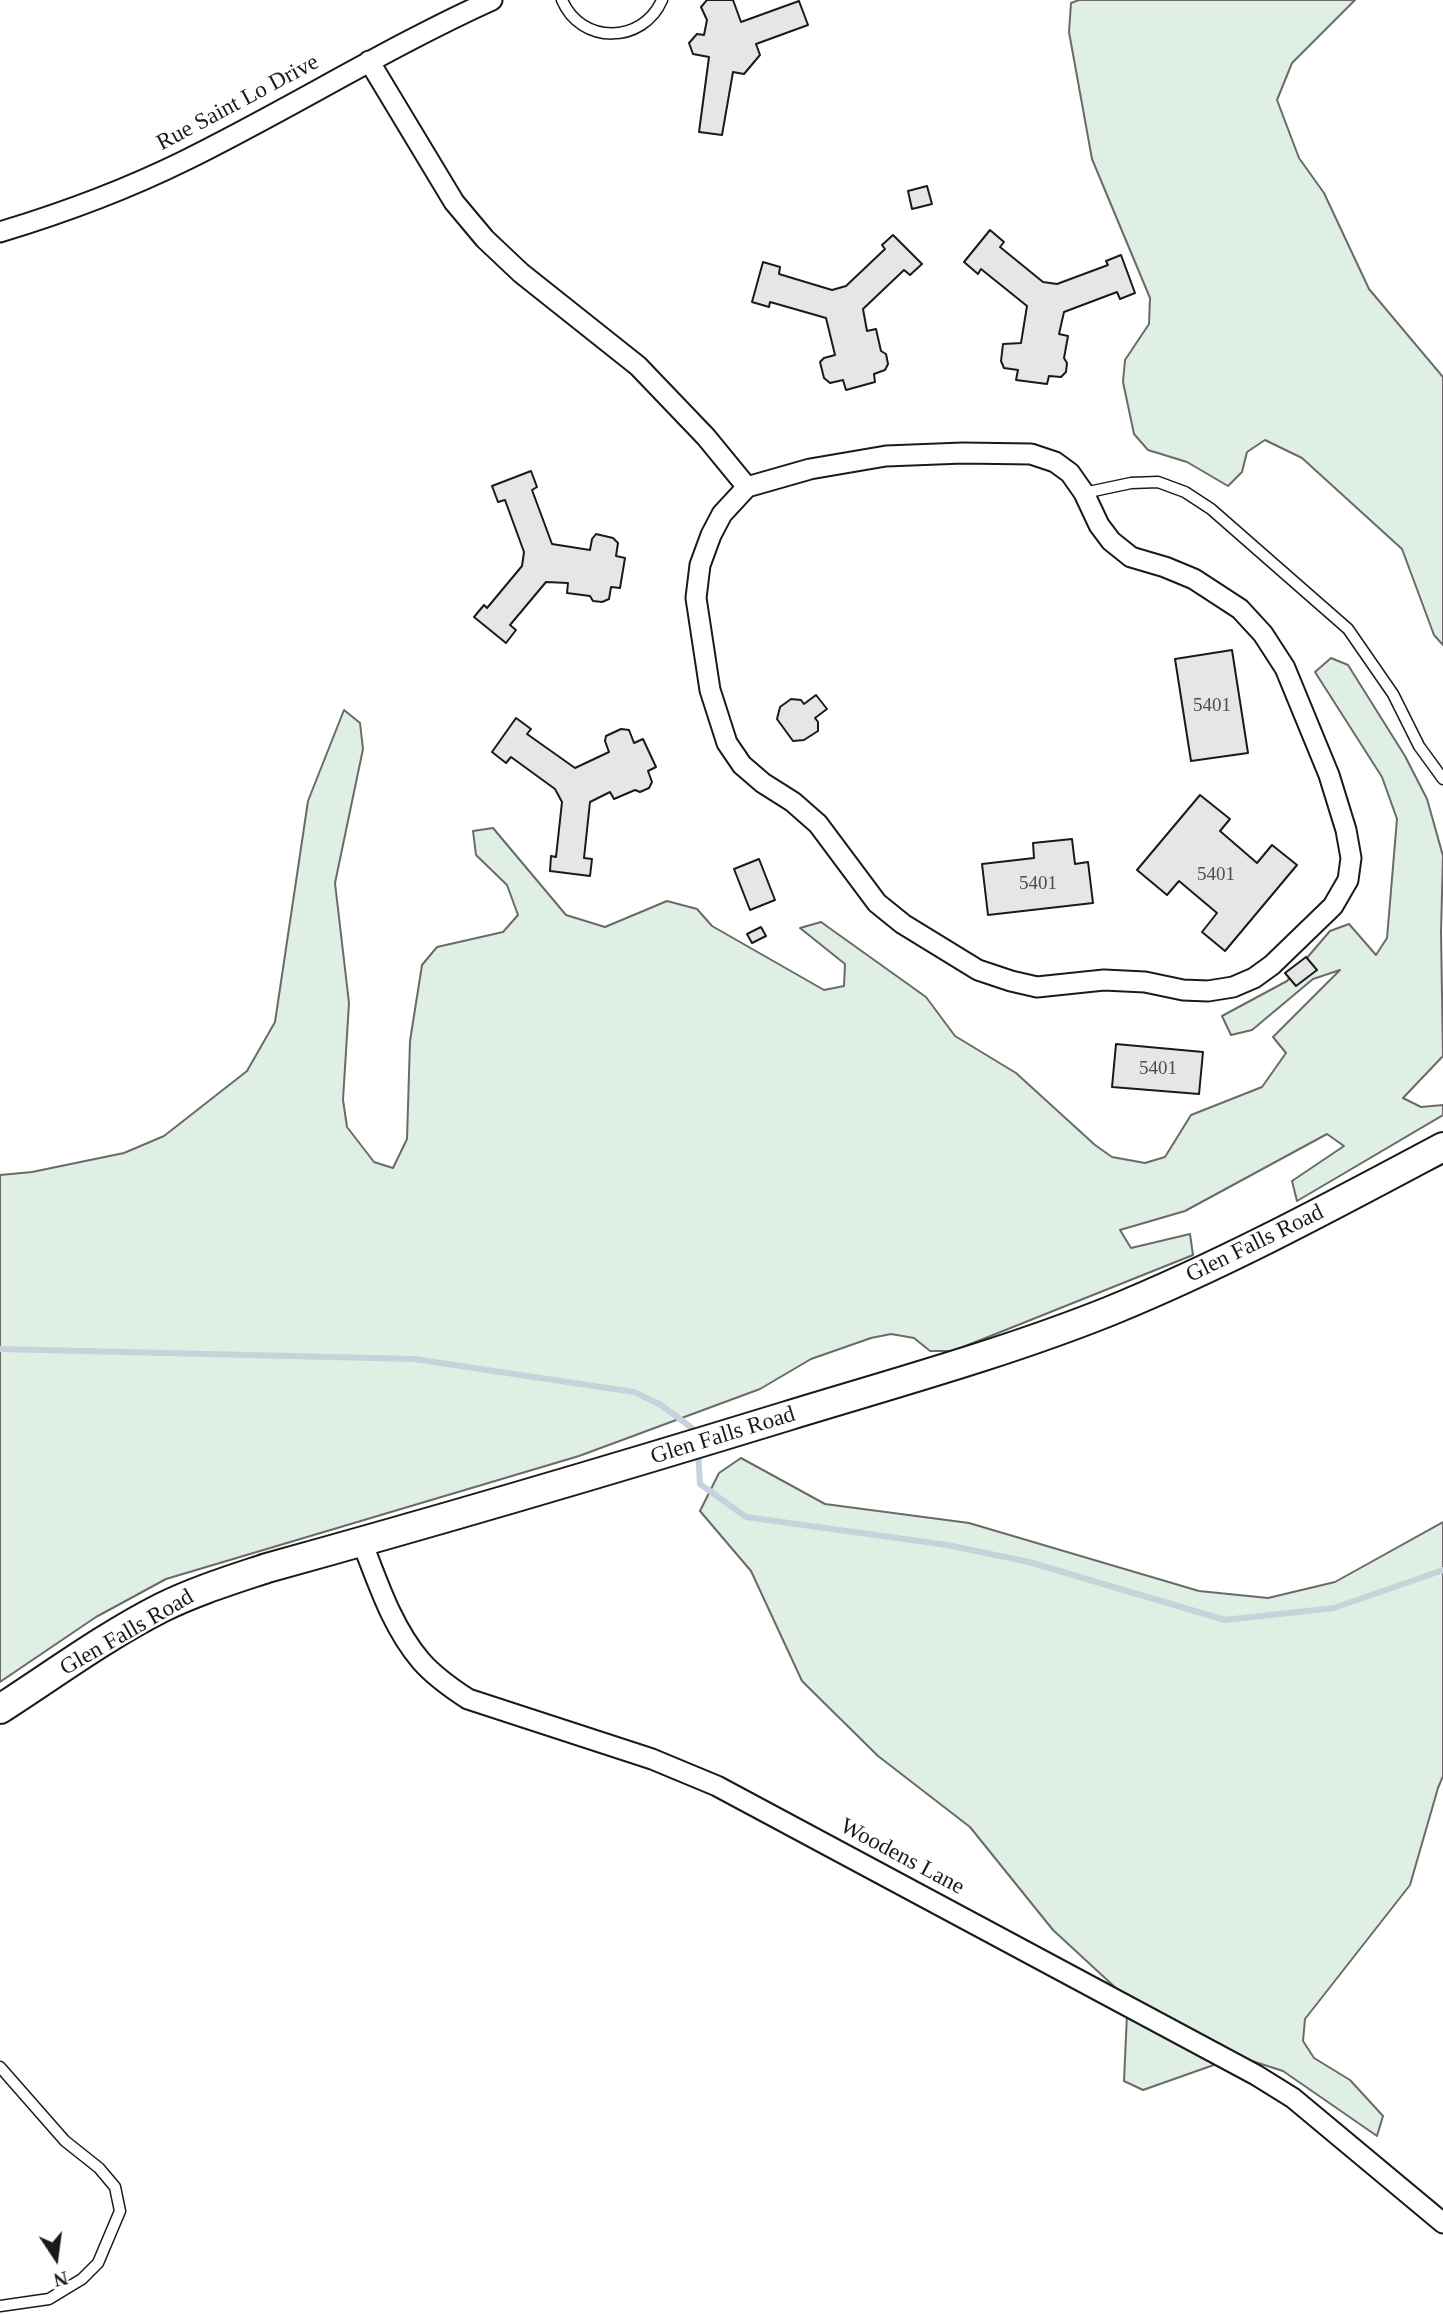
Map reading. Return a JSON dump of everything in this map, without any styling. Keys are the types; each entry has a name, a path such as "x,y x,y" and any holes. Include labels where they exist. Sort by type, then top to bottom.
{"street":[{"name":"Rue Saint Lo Drive","path":"0,232 114,193 185,161 440,23 492,0"},
{"path":"369,61 454,202 485,239 521,273 638,366 706,436 747,487"},
{"path":"1031,454 1055,462 1070,473 1111,541 1131,557 1165,566 1194,579 1240,609 1263,634 1285,668 1329,775 1346,830 1351,858 1348,880 1333,906 1272,965 1254,978 1233,987 1208,991 1183,990 1145,982 1104,980 1037,986 1011,981 978,970 903,923 877,903 818,824 742,765 727,743 710,690 696,598 700,565 711,535 722,514 747,487 810,468 886,456 1031,454"},
{"name":"Glen Falls Road","path":"0,1709 108,1639 162,1608 209,1587 637,1462 993,1353 1110,1311 1238,1253 1443,1147"},
{"name":"Woodens Lane","path":"362,1542 387,1607 403,1636 421,1662 468,1699 684,1771 1195,2041 1293,2098 1443,2223"}],"lane":[{"path":"562,0 567,12 578,24 609,34 636,28 654,12 662,0"},
{"path":"1084,493 1131,482 1158,482 1185,492 1211,509 1348,629 1393,694 1419,746 1443,779"},
{"path":"0,2067 65,2141 99,2168 115,2188 120,2211 98,2263 82,2279 49,2299 0,2306"}],"green space":[{"path":"1079,0 1355,0 1292,63 1277,100 1299,158 1324,193 1369,289 1443,377 1443,645 1434,635 1402,549 1302,458 1265,440 1247,452 1242,472 1228,486 1187,462 1148,450 1134,434 1123,382 1125,360 1149,324 1150,298 1092,159 1069,32 1071,3"},
{"path":"1331,658 1348,665 1405,756 1427,799 1443,856 1443,1056 1403,1098 1421,1107 1443,1105 1443,1115 1297,1201 1292,1181 1344,1146 1327,1134 1185,1211 1120,1230 1131,1248 1190,1234 1193,1255 953,1351 930,1351 914,1338 891,1334 871,1338 811,1359 760,1389 579,1456 166,1579 96,1617 0,1682 0,1175 32,1172 124,1153 164,1136 247,1071 275,1022 308,801 344,710 360,723 363,749 335,883 349,1003 343,1100 347,1127 374,1162 393,1168 407,1139 410,1041 422,965 437,947 503,932 518,915 507,885 476,855 473,831 493,828 566,915 605,927 667,901 697,909 712,926 824,990 844,986 845,964 800,928 821,922 926,997 955,1036 1016,1073 1095,1145 1112,1157 1145,1163 1165,1157 1191,1115 1262,1087 1286,1053 1273,1037 1340,970 1313,979 1252,1030 1231,1035 1222,1016 1287,981 1330,931 1349,924 1376,955 1387,938 1397,819 1382,777 1315,672"},
{"path":"741,1458 825,1504 969,1523 1199,1591 1268,1598 1335,1582 1443,1522 1443,1776 1410,1885 1305,2019 1303,2041 1314,2058 1350,2080 1383,2116 1377,2136 1283,2071 1252,2061 1225,2061 1143,2090 1124,2081 1127,2014 1118,1990 1053,1930 970,1827 878,1756 802,1681 751,1571 700,1511 719,1473"}],"building":[{"path":"707,0 733,0 741,22 799,1 808,25 756,44 760,55 744,74 733,72 722,135 699,132 709,57 693,54 689,43 697,34 704,35 707,20 701,7"},
{"path":"927,186 932,204 912,209 908,191"},
{"path":"990,230 1004,242 1000,247 1043,282 1057,284 1108,265 1106,261 1121,255 1135,293 1120,299 1117,292 1064,312 1059,334 1068,336 1064,358 1067,363 1066,372 1061,377 1049,376 1047,384 1016,380 1018,370 1004,368 1001,361 1003,344 1021,343 1027,306 981,269 978,274 964,262"},
{"path":"893,235 922,264 910,275 904,270 863,309 867,331 876,329 881,351 886,354 888,364 885,370 874,374 875,382 846,390 843,380 830,383 824,378 820,362 835,355 826,318 770,302 769,307 752,302 763,262 780,267 779,274 832,290 846,286 885,249 882,245"},
{"path":"531,471 537,487 532,490 552,544 590,550 596,534 613,538 618,543 616,556 625,558 620,588 611,587 609,599 602,602 593,601 590,596 567,593 568,583 546,582 510,625 516,630 506,643 474,617 484,605 487,608 522,566 524,552 505,500 498,502 492,486"},
{"path":"1232,650 1248,753 1191,761 1175,659"},
{"path":"816,695 827,709 815,718 818,731 804,740 793,741 777,719 780,707 791,699 801,700 804,704"},
{"path":"516,718 531,729 527,734 575,768 609,752 606,736 621,729 629,730 634,743 643,739 656,767 648,771 652,782 649,788 640,792 635,790 614,799 610,792 590,802 584,858 592,859 590,876 550,871 551,856 556,857 562,802 555,789 511,757 506,763 492,752"},
{"path":"1200,795 1230,819 1220,831 1257,863 1272,845 1297,865 1225,951 1202,932 1217,913 1179,881 1167,895 1137,870"},
{"path":"1072,839 1075,864 1088,862 1093,903 988,915 982,864 1034,858 1033,843"},
{"path":"759,859 775,900 750,910 734,869"},
{"path":"761,927 766,936 752,943 747,934"},
{"path":"1306,957 1317,970 1296,986 1285,973"},
{"path":"1116,1044 1203,1052 1199,1094 1112,1087"}],"waterway":[{"path":"0,1349 414,1359 634,1392 661,1405 692,1428 694,1437"},
{"path":"698,1451 700,1484 746,1517 947,1545 1029,1562 1225,1620 1334,1608 1443,1570"}]}
